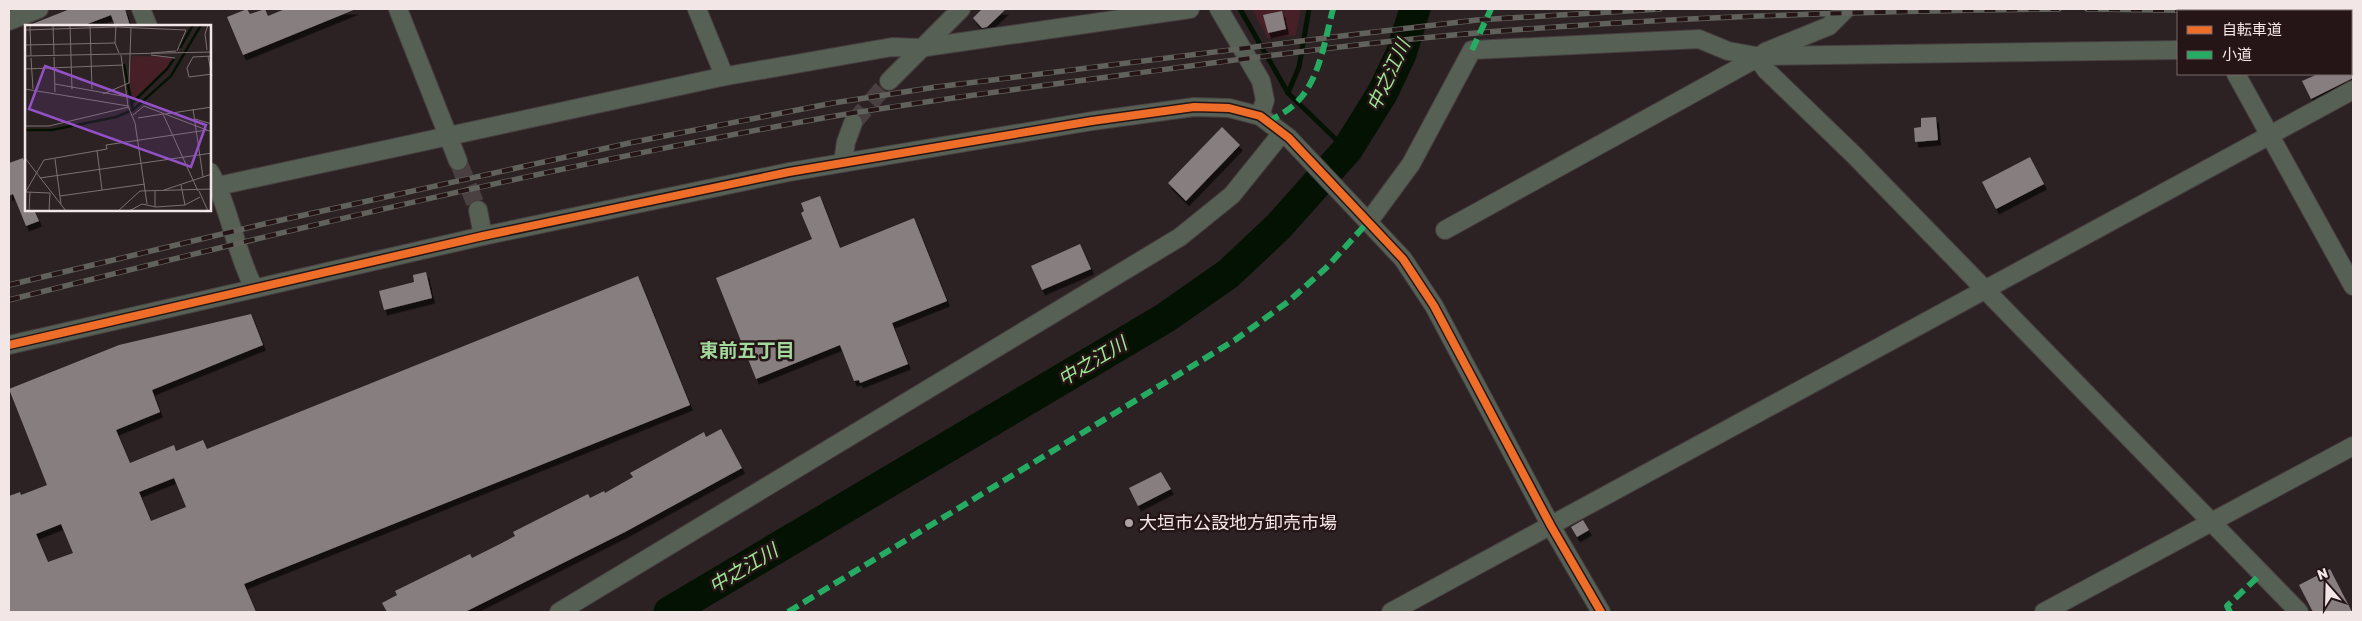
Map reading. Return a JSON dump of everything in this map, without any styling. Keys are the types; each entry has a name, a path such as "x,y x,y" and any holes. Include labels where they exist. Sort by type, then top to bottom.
{"street":[{"path":"9,21 39,9"},
{"path":"140,9 148,25"},
{"path":"398,9 458,161"},
{"path":"697,9 721,68 721,77"},
{"path":"889,81 919,48 961,9"},
{"path":"254,288 242,264 214,179 450,137 721,77 892,47 919,48 1190,9"},
{"path":"1219,9 1261,81 1265,100 1260,116"},
{"path":"1445,230 1756,57 1828,26 1846,9"},
{"path":"1364,215 1411,164 1472,50 1699,39 1728,51 1756,57 2177,50"},
{"path":"1756,57 2299,612"},
{"path":"2237,75 2353,286"},
{"path":"1391,612 1983,289 2271,136 2353,90"},
{"path":"9,345 483,236 843,162 1064,125 1194,107 1229,108 1260,116 1285,135 1364,215 1403,259 1434,306 1551,526 1601,612"},
{"path":"843,162 846,142 853,123"},
{"path":"559,612 1180,237 1232,195 1285,135"},
{"path":"478,210 483,236"},
{"path":"2044,612 2353,446"}],"shaded area":[{"path":"1252,9 1301,9 1296,35 1268,39"}],"building":[{"path":"70,9 125,9 130,25 115,25 111,15 85,25 30,25"},
{"path":"247,9 250,14 265,9 268,16 285,9 356,9 243,55 227,17"},
{"path":"982,9 1006,9 987,27 982,28 973,18"},
{"path":"1282,11 1286,29 1268,33 1263,15"},
{"path":"2353,74 2353,78 2311,99 2302,81 2316,75"},
{"path":"1936,117 1938,140 1915,142 1914,128 1921,127 1921,118"},
{"path":"1222,127 1240,145 1186,201 1168,183"},
{"path":"2030,157 2044,184 1996,209 1982,182"},
{"path":"23,158 25,164 25,211 34,211 39,221 26,226 13,194 9,196 9,163"},
{"path":"820,196 840,248 914,218 947,301 892,323 908,364 860,383 859,380 854,381 840,345 756,379 716,278 812,239 801,213 804,211 801,203"},
{"path":"1080,244 1091,269 1042,290 1031,266"},
{"path":"426,272 432,298 384,310 379,291 414,282 413,275"},
{"path":"638,276 690,405 244,584 256,612 9,612 9,496 20,492 21,495 47,485 9,389 119,345 251,314 263,345 152,390 160,412 116,430 130,463 174,445 176,451 203,440 207,449","holes":["174,478 186,507 151,521 139,492","61,524 73,553 48,562 36,534"]},
{"path":"721,429 742,468 625,532 465,612 387,612 382,603 397,595 395,591 470,554 472,558 500,544 515,536 513,532 588,494 590,498 604,491 605,493 633,477 630,473 704,432 706,437"},
{"path":"1161,472 1171,489 1138,506 1129,488"},
{"path":"1583,520 1589,530 1577,537 1571,527"},
{"path":"2330,569 2352,612 2313,612 2299,585"}],"waterway":[{"path":"1240,9 1288,93 1347,150"},
{"path":"1288,93 1299,67 1309,9"},
{"name":"中之江川","path":"669,612 1165,318 1228,274 1278,227 1347,150 1383,92 1401,54 1415,9"}],"tunnel":[{"path":"853,123 889,81"},
{"path":"458,161 478,210"}],"railway":[{"path":"9,285 268,223 634,142 833,103 936,87 1477,20 1660,9"},
{"path":"9,300 313,225 516,179 823,118 973,95 1336,47 1539,28 1761,16 2059,9"},
{"path":"2087,9 2177,10"}],"marked path":[{"path":"1268,122 1294,105 1305,93 1321,58 1333,9"},
{"path":"1472,50 1491,9"},
{"path":"788,612 1235,340 1289,301 1326,268 1369,221"},
{"path":"2230,612 2227,606 2261,574"}],"cycle path":[{"path":"9,345 483,236 789,172 1092,121 1194,107 1229,108 1260,116 1289,138 1403,259 1434,306 1551,526 1601,612"}],"place":[{"name":"大垣市公設地方卸売市場","path":"1129,523"}],"district":[{"name":"東前五丁目","path":"747,350"}]}
